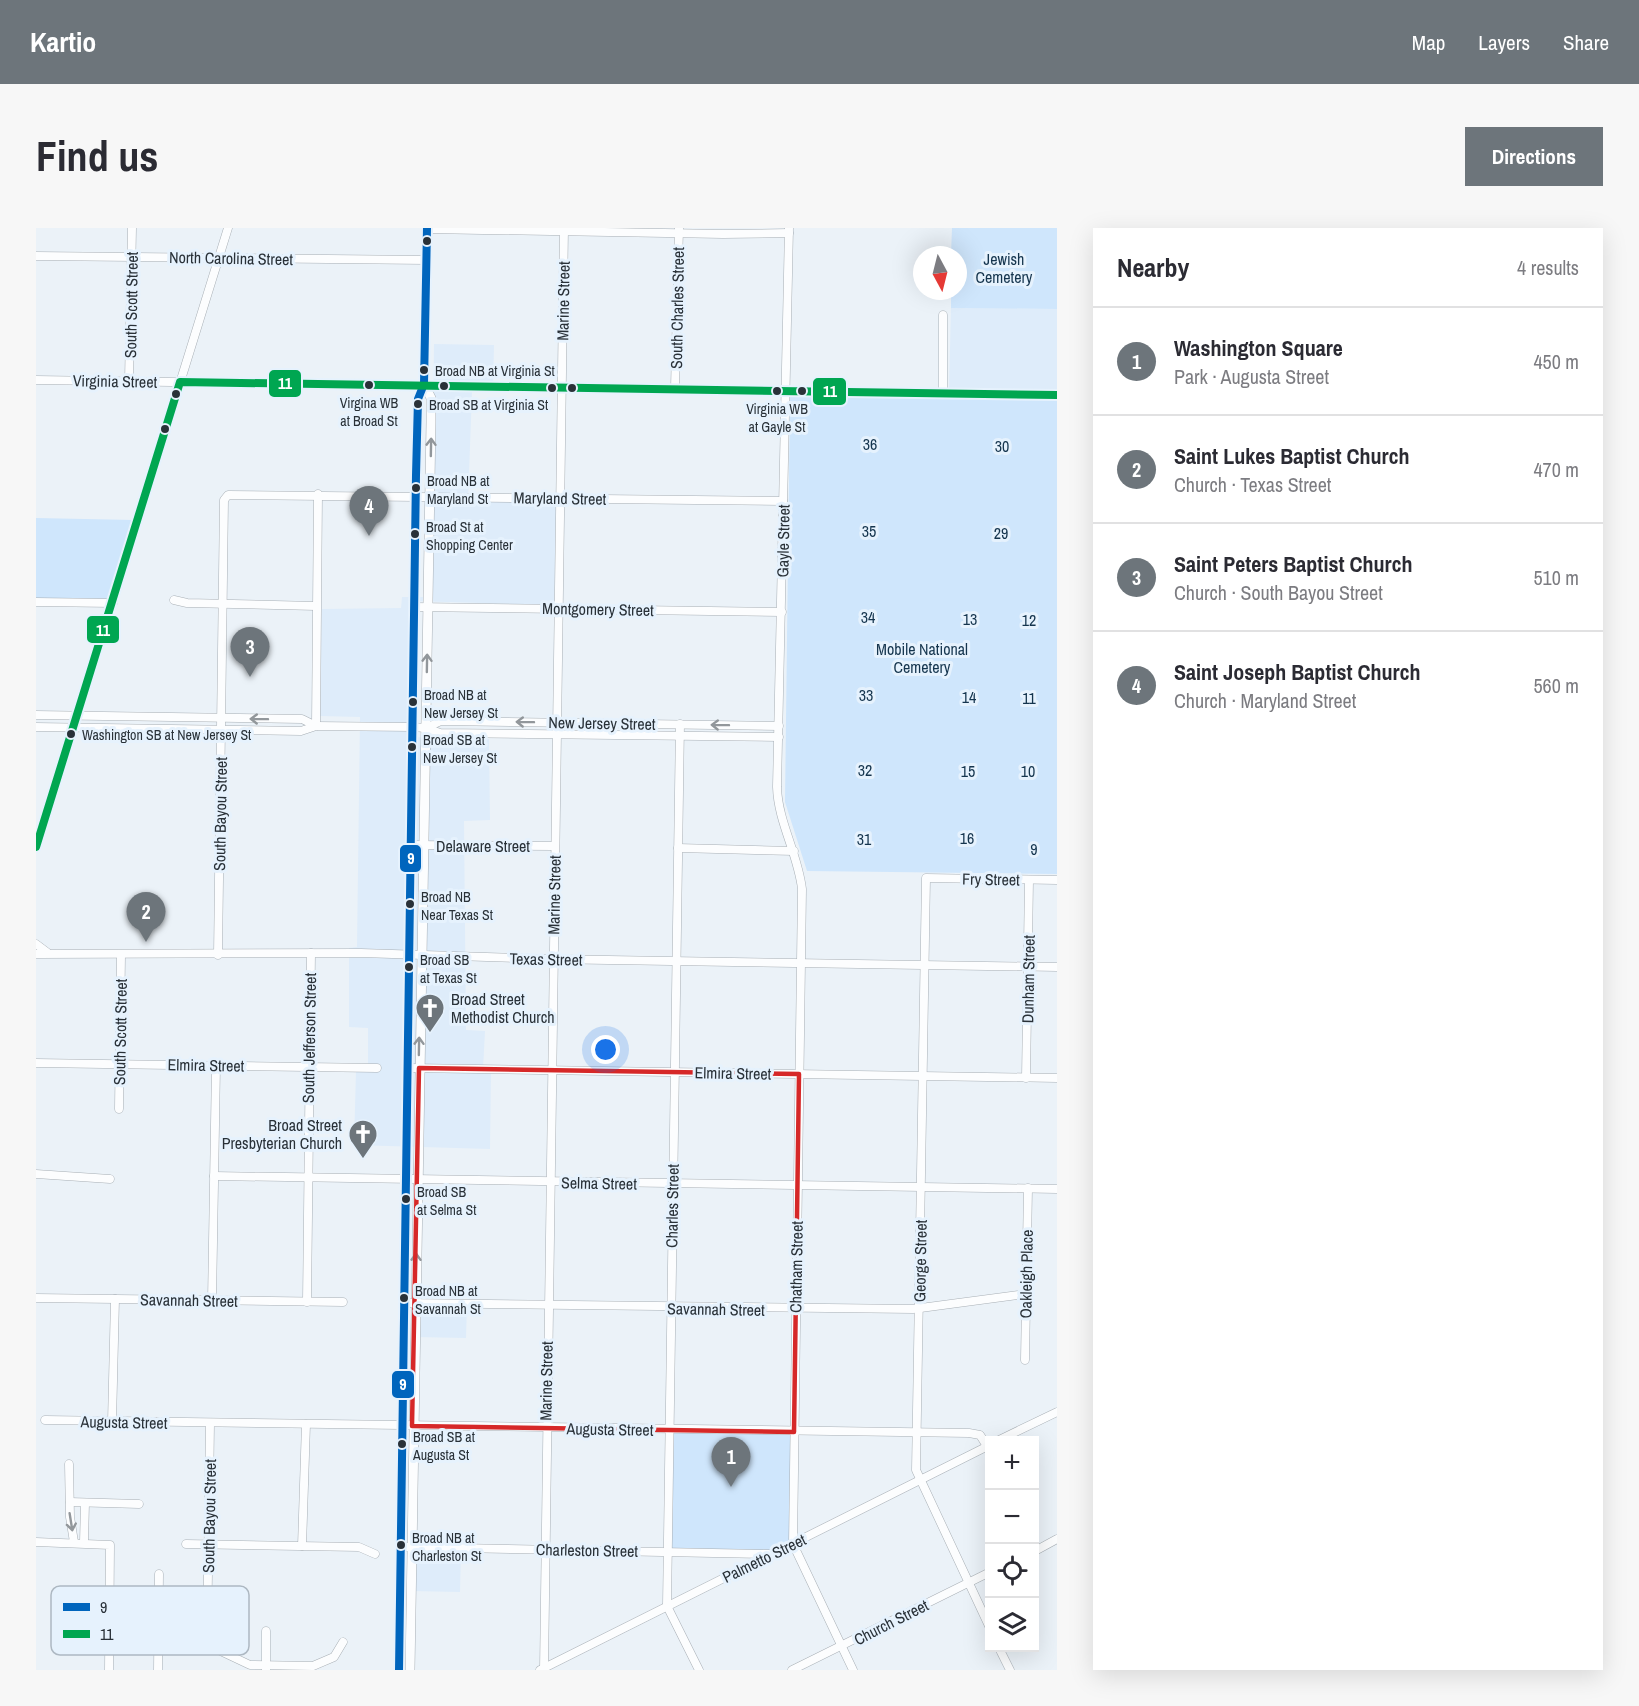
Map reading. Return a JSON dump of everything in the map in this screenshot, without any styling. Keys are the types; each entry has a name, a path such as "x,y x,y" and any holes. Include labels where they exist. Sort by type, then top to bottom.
{"main road":[{"path":"416,956 410,846 418,399 424,384 427,228"},
{"path":"399,1670 406,1547 416,956 425,797 431,398 424,384"},
{"path":"406,1547 410,1670"}],"street":[{"name":"South Scott Street","path":"129,381 132,228"},
{"path":"37,842 75,728 228,228"},
{"path":"427,228 789,230"},
{"name":"Marine Street","path":"542,1669 564,230"},
{"name":"Gayle Street","path":"789,230 777,802 794,851"},
{"name":"South Charles Street","path":"675,388 679,231"},
{"name":"North Carolina Street","path":"36,256 426,260"},
{"path":"943,315 943,393"},
{"name":"Virginia Street","path":"36,380 1057,395"},
{"path":"316,726 318,494"},
{"name":"Maryland Street","path":"228,495 416,495 783,501"},
{"name":"South Bayou Street","path":"218,956 224,500 228,495"},
{"path":"174,600 222,604 316,606"},
{"path":"36,602 113,603"},
{"name":"Montgomery Street","path":"414,607 782,612"},
{"name":"New Jersey Street","path":"36,715 302,719 316,726"},
{"path":"120,717 120,728"},
{"name":"New Jersey Street","path":"426,728 441,721 779,726"},
{"name":"Charles Street","path":"681,724 675,961 667,1606 699,1670"},
{"name":"New Jersey Street","path":"36,727 301,730 316,726 412,727 426,728 440,733 779,737"},
{"path":"411,797 425,797"},
{"name":"Delaware Street","path":"410,846 555,846"},
{"path":"678,848 794,851"},
{"name":"Chatham Street","path":"794,851 802,889 793,1544 853,1670"},
{"name":"Fry Street","path":"926,878 1057,880"},
{"name":"George Street","path":"926,878 916,1470 919,1481 985,1618"},
{"name":"Dunham Street","path":"1026,1078 1029,879"},
{"path":"36,944 49,954"},
{"name":"Texas Street","path":"36,954 218,956 311,953 1057,967"},
{"name":"South Jefferson Street","path":"307,1302 311,953"},
{"name":"South Scott Street","path":"119,1109 121,955"},
{"name":"Elmira Street","path":"36,1063 377,1068"},
{"path":"212,1301 216,1066"},
{"name":"Elmira Street","path":"414,1068 1057,1078"},
{"path":"36,1174 111,1179"},
{"name":"Selma Street","path":"214,1176 1057,1189"},
{"name":"Oakleigh Place","path":"1025,1360 1028,1188"},
{"name":"Savannah Street","path":"410,1304 919,1309 1026,1294"},
{"name":"Savannah Street","path":"36,1298 343,1302"},
{"path":"112,1422 115,1299"},
{"path":"1007,1436 1057,1412"},
{"name":"Augusta Street","path":"45,1420 969,1433 980,1435 985,1442"},
{"name":"South Bayou Street","path":"208,1586 210,1423"},
{"path":"302,1546 306,1424"},
{"name":"Palmetto Street","path":"542,1669 985,1448"},
{"path":"69,1464 74,1542"},
{"path":"70,1502 139,1503"},
{"path":"84,1542 85,1503"},
{"path":"1039,1549 1057,1539"},
{"path":"36,1542 84,1542 110,1545 110,1586"},
{"path":"186,1545 359,1547 375,1554"},
{"name":"Charleston Street","path":"406,1547 772,1554"},
{"path":"159,1574 159,1586"},
{"name":"Church Street","path":"792,1670 985,1574"},
{"path":"266,1631 266,1667"},
{"path":"228,1655 250,1665 313,1666 325,1663 334,1657 343,1642"},
{"path":"1001,1652 1010,1670"},
{"path":"109,1670 110,1655"}],"highlighted area":[{"path":"419,1068 799,1074 794,1432 412,1426"}],"shaded area":[{"path":"951,308 1057,309 1057,391 949,390"},
{"path":"434,344 494,345 493,391 472,392 468,501 556,502 554,605 410,601 408,737 489,739 490,820 464,821 466,1030 485,1031 483,1069 491,1070 490,1149 354,1145 356,1071 368,1071 368,1028 349,1027 349,948 357,947 360,717 320,716 322,609 401,608 402,597 431,597"},
{"path":"415,1304 467,1304 466,1338 414,1337"},
{"path":"415,1548 461,1548 460,1592 411,1591"}],"green space":[{"name":"Jewish Cemetery","path":"952,228 1057,228 1057,309 951,308 951,300 967,300 967,246 951,246"},
{"name":"Mobile National Cemetery","path":"790,395 1057,399 1057,874 807,871 785,802"},
{"path":"36,518 134,520 110,600 36,599"},
{"path":"670,1430 794,1432 793,1544 772,1554 668,1552"}],"transit line":[{"name":"9","path":"399,1670 416,475 418,399 424,384 427,228"},
{"name":"11","path":"36,847 180,382 1057,395"}],"place":[{"name":"Broad NB at Virginia St","path":"424,370"},
{"name":"Virgina WB at Broad St","path":"369,385"},
{"name":"Virginia WB at Gayle St","path":"777,391"},
{"name":"Broad SB at Virginia St","path":"418,404"},
{"name":"Broad NB at Maryland St","path":"416,488"},
{"name":"Broad St at Shopping Center","path":"415,534"},
{"name":"Saint Joseph Baptist Church","path":"369,536"},
{"name":"Saint Peters Baptist Church","path":"250,677"},
{"name":"Broad NB at New Jersey St","path":"413,702"},
{"name":"Washington SB at New Jersey St","path":"71,734"},
{"name":"Broad SB at New Jersey St","path":"412,747"},
{"name":"Broad NB Near Texas St","path":"410,904"},
{"name":"Saint Lukes Baptist Church","path":"146,942"},
{"name":"Broad SB at Texas St","path":"409,967"},
{"name":"Broad Street Methodist Church","path":"430,1034"},
{"name":"Broad Street Presbyterian Church","path":"363,1160"},
{"name":"Broad SB at Selma St","path":"406,1199"},
{"name":"Broad NB at Savannah St","path":"404,1298"},
{"name":"Broad SB at Augusta St","path":"402,1444"},
{"name":"Washington Square","path":"731,1487"},
{"name":"Broad NB at Charleston St","path":"401,1545"}],"park label":[{"name":"36","path":"870,444"},
{"name":"30","path":"1002,446"},
{"name":"35","path":"869,531"},
{"name":"29","path":"1001,533"},
{"name":"34","path":"868,617"},
{"name":"13","path":"970,619"},
{"name":"12","path":"1029,620"},
{"name":"33","path":"866,695"},
{"name":"14","path":"969,697"},
{"name":"32","path":"865,770"},
{"name":"15","path":"968,771"},
{"name":"10","path":"1028,771"},
{"name":"16","path":"967,838"},
{"name":"31","path":"864,839"}]}
